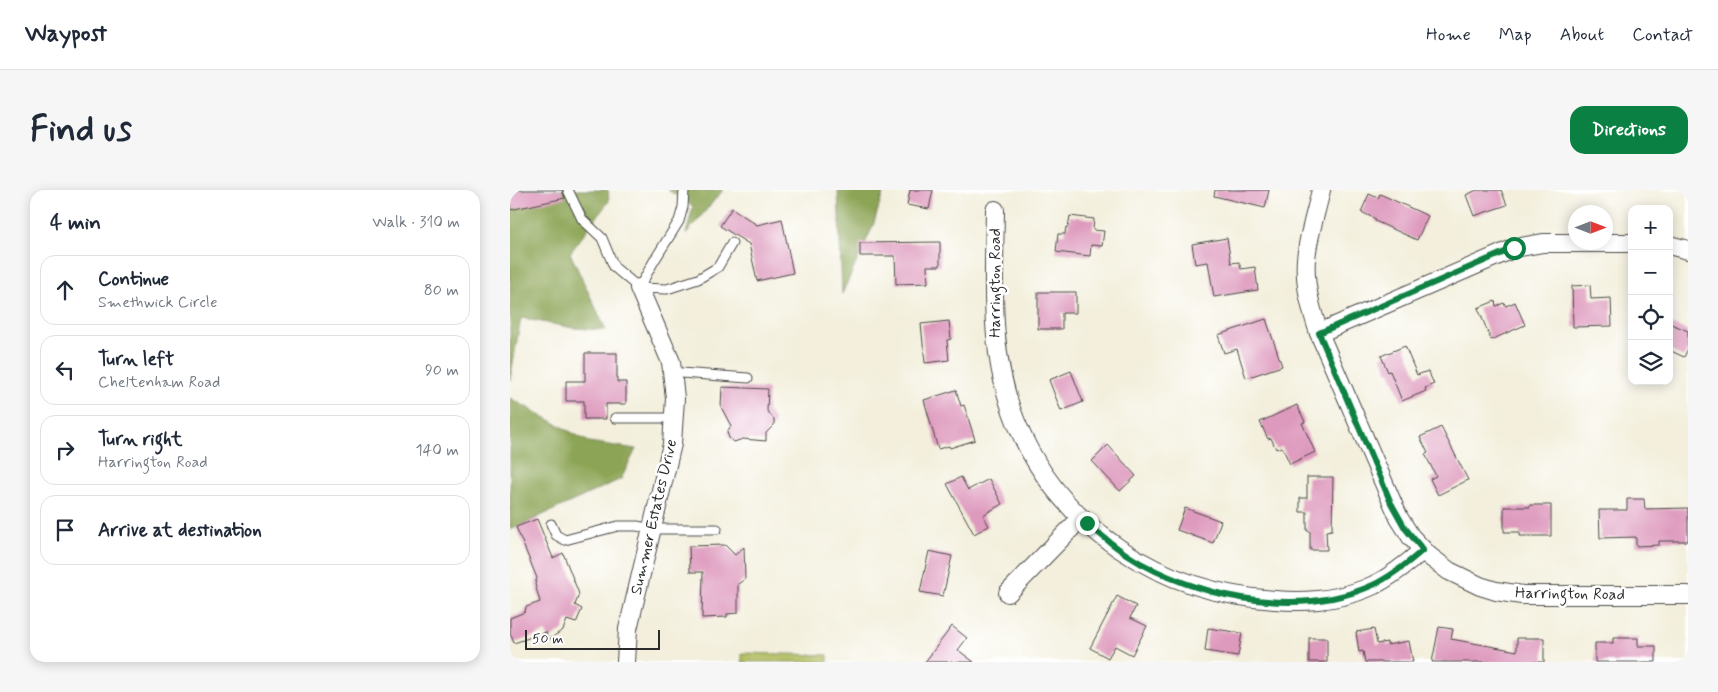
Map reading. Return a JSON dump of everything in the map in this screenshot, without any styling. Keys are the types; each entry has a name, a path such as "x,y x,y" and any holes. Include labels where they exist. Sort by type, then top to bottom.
{"street":[{"path":"1321,190 1306,260 1306,276 1311,309 1319,333 1391,503 1405,528 1423,550"},
{"name":"Harrington Road","path":"996,210 993,311 995,344 1003,384 1016,423 1034,460 1053,487 1081,518 1120,549 1155,570 1210,591 1251,599 1308,602 1350,594 1382,580 1423,550 1435,561 1464,580 1504,593 1530,595 1688,595"},
{"path":"1319,333 1514,248 1548,243 1628,243"},
{"path":"1673,246 1688,250"},
{"name":"Summer Estates Drive","path":"626,662 628,629 672,444 675,398 670,362 639,288"},
{"path":"1008,593 1081,518"}],"lane":[{"path":"568,190 582,220 602,238 614,267 639,288 667,289 698,279 718,267 732,243"},
{"path":"639,288 679,221 683,207 684,190"},
{"path":"672,374 748,378"},
{"path":"615,418 674,418"},
{"path":"551,524 556,535 565,540 618,526 638,526 652,529 717,529"}],"green space":[{"path":"510,190 608,190 609,201 570,253 606,330 573,328 521,318 510,380"},
{"path":"668,190 723,190 686,234 693,206"},
{"path":"838,190 884,190 873,226 842,294"},
{"path":"510,398 589,442 636,449 621,479 510,530"},
{"path":"742,653 828,655 828,662 742,662"}],"building":[{"path":"510,190 562,190 565,198 510,210"},
{"path":"910,190 933,190 929,209 907,205"},
{"path":"1215,190 1269,190 1265,208 1214,196"},
{"path":"1477,190 1501,190 1507,205 1474,216 1466,195"},
{"path":"1369,194 1378,198 1380,194 1428,216 1417,240 1375,221 1376,219 1361,212"},
{"path":"732,208 757,225 782,219 793,273 757,281 749,244 720,226"},
{"path":"1070,216 1094,219 1093,230 1104,231 1102,246 1091,245 1090,256 1056,252 1058,234 1065,234"},
{"path":"1227,238 1231,263 1239,262 1241,269 1255,267 1258,290 1214,297 1208,262 1195,264 1192,244"},
{"path":"940,242 940,266 927,266 928,283 896,284 895,256 860,256 860,243"},
{"path":"1590,285 1591,299 1611,298 1612,326 1573,327 1572,286"},
{"path":"1038,292 1076,292 1076,313 1062,313 1062,329 1038,329"},
{"path":"1495,301 1496,306 1504,303 1506,306 1515,302 1525,325 1491,340 1478,308"},
{"path":"1266,319 1282,366 1246,378 1237,349 1224,353 1218,335"},
{"path":"949,321 951,339 947,340 949,360 925,363 921,324"},
{"path":"1673,325 1688,331 1688,349 1684,357 1673,352"},
{"path":"1405,346 1417,375 1428,371 1434,384 1425,388 1426,391 1402,401 1390,371 1388,372 1381,356"},
{"path":"585,353 617,353 617,382 626,382 626,404 606,404 606,419 584,419 584,401 566,401 566,381 585,381"},
{"path":"1071,371 1083,402 1061,411 1049,380"},
{"path":"722,387 768,389 767,411 774,419 774,425 766,433 766,441 743,439 734,442 729,438 727,432 731,426 721,407"},
{"path":"956,390 961,406 964,405 975,440 950,448 949,446 938,449 924,400"},
{"path":"1297,405 1305,422 1302,423 1315,452 1290,464 1282,447 1276,449 1271,438 1268,439 1260,422"},
{"path":"1441,427 1468,480 1438,495 1430,479 1436,476 1425,454 1428,453 1420,437"},
{"path":"1108,445 1136,476 1120,491 1092,461"},
{"path":"961,477 968,490 989,479 1002,504 983,515 989,526 974,534 947,484"},
{"path":"1307,477 1333,477 1332,530 1326,531 1327,550 1310,550 1307,512 1300,512 1300,498 1307,498"},
{"path":"1627,499 1644,499 1645,509 1688,508 1688,541 1659,541 1659,545 1636,546 1636,537 1600,538 1599,510 1627,510"},
{"path":"1530,505 1551,505 1551,536 1520,536 1520,532 1504,532 1504,507 1530,507"},
{"path":"1185,508 1221,521 1213,543 1177,530"},
{"path":"537,519 553,558 563,553 579,594 575,605 582,609 576,623 567,620 563,630 548,640 546,632 514,643 510,633 510,618 525,612 526,607 540,602 535,584 537,578 516,527"},
{"path":"725,545 735,555 744,547 745,579 738,584 738,613 727,614 727,617 702,618 703,572 690,572 689,546"},
{"path":"929,551 952,556 943,596 920,592"},
{"path":"1117,596 1136,606 1130,618 1147,626 1132,655 1115,646 1108,658 1090,648"},
{"path":"952,626 967,638 958,650 974,662 925,662"},
{"path":"1439,627 1453,629 1451,639 1517,651 1517,638 1544,638 1544,662 1432,662"},
{"path":"1208,628 1242,633 1238,656 1205,651"},
{"path":"1374,629 1377,644 1387,642 1387,645 1409,641 1413,662 1365,662 1363,651 1359,652 1356,632"},
{"path":"1309,638 1327,638 1327,662 1309,662"},
{"path":"1613,638 1638,638 1638,646 1656,646 1656,662 1595,662 1595,643 1613,643"}],"route":[{"path":"1087,523 1120,549 1155,570 1186,584 1251,599 1308,602 1333,598 1374,584 1403,567 1423,550 1411,537 1391,503 1319,333 1514,248"}]}
